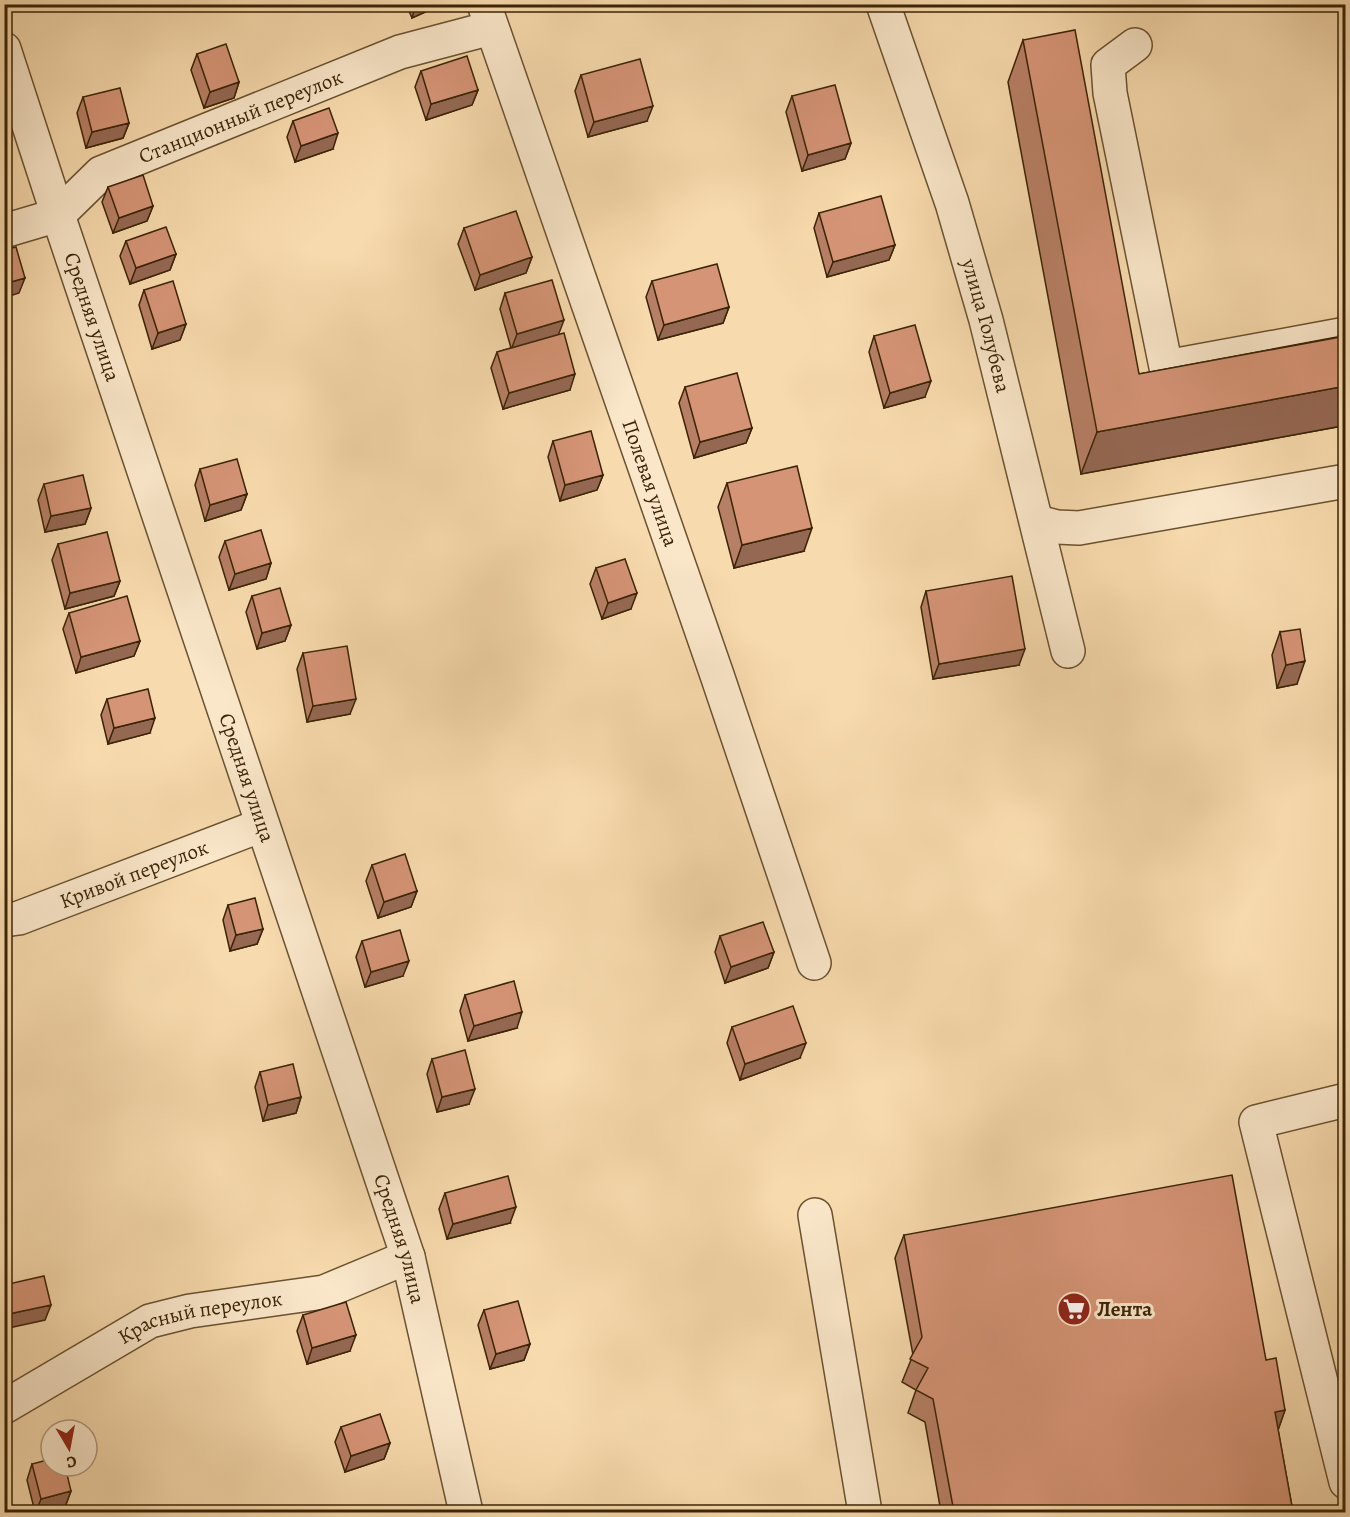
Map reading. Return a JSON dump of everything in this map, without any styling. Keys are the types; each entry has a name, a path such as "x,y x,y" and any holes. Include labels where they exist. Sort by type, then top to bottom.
{"street":[{"name":"улица Голубева","path":"883,4 952,202 986,320 1068,651"},
{"name":"Станционный переулок","path":"4,231 58,215 101,173 488,16"},
{"name":"Полевая улица","path":"488,16 717,675 814,963"},
{"path":"1135,45 1108,64 1166,367 1346,334"},
{"name":"Средняя улица","path":"4,49 408,1257 466,1512"},
{"path":"1037,522 1057,527 1079,528 1346,481"},
{"name":"Кривой переулок","path":"4,920 19,918 262,825"},
{"path":"1346,1100 1256,1122 1346,1482"},
{"path":"815,1215 865,1512"},
{"name":"Красный переулок","path":"4,1407 150,1321 190,1311 324,1292 408,1257"}],"building":[{"path":"1075,30 1139,374 1346,336 1346,386 1097,432 1023,40"},
{"path":"226,44 239,82 210,92 197,54"},
{"path":"467,56 478,90 431,104 421,71"},
{"path":"640,59 653,106 594,122 581,75"},
{"path":"835,85 851,143 808,155 792,96"},
{"path":"120,88 129,123 92,132 83,97"},
{"path":"329,108 338,133 301,146 293,121"},
{"path":"143,175 153,206 119,218 108,187"},
{"path":"881,196 895,245 833,262 819,213"},
{"path":"516,211 532,257 480,275 464,228"},
{"path":"166,227 176,254 136,268 126,241"},
{"path":"16,247 25,278 4,284 4,250"},
{"path":"717,264 729,307 664,325 652,281"},
{"path":"552,280 564,320 517,334 505,293"},
{"path":"173,281 186,324 158,333 144,290"},
{"path":"915,325 931,381 890,393 874,336"},
{"path":"564,333 575,374 509,393 497,352"},
{"path":"737,373 752,428 700,442 685,387"},
{"path":"591,431 603,475 565,485 553,441"},
{"path":"237,459 247,494 210,505 200,469"},
{"path":"797,466 812,528 742,545 727,483"},
{"path":"83,475 91,508 51,516 44,484"},
{"path":"261,530 271,563 235,574 225,541"},
{"path":"107,532 120,581 70,593 58,544"},
{"path":"625,559 637,593 608,603 596,568"},
{"path":"1012,576 1025,649 939,664 926,591"},
{"path":"280,588 291,625 262,633 252,596"},
{"path":"127,596 140,641 81,657 69,613"},
{"path":"1300,629 1305,661 1286,665 1280,632"},
{"path":"347,646 356,699 313,706 303,653"},
{"path":"148,689 155,718 114,728 107,699"},
{"path":"405,854 417,891 384,902 372,865"},
{"path":"255,898 263,929 236,935 228,905"},
{"path":"763,922 774,952 731,967 720,936"},
{"path":"400,930 409,961 371,972 362,941"},
{"path":"514,981 522,1012 474,1026 465,995"},
{"path":"793,1006 806,1043 745,1064 732,1027"},
{"path":"465,1050 475,1089 442,1097 432,1059"},
{"path":"293,1064 301,1097 268,1105 260,1072"},
{"name":"Лента","path":"1232,1175 1266,1360 1276,1358 1285,1410 1275,1412 1293,1512 954,1512 933,1399 916,1390 928,1368 910,1359 922,1337 904,1235"},
{"path":"508,1176 516,1207 453,1224 445,1193"},
{"path":"44,1276 51,1305 4,1315 4,1285"},
{"path":"518,1301 530,1344 496,1354 484,1310"},
{"path":"346,1302 356,1335 312,1348 303,1315"},
{"path":"380,1414 390,1443 351,1456 341,1427"},
{"path":"39,1462 39,1478 68,1478 71,1491 41,1499 32,1464"}],"place":[{"name":"Лента","path":"1074,1309"}]}
